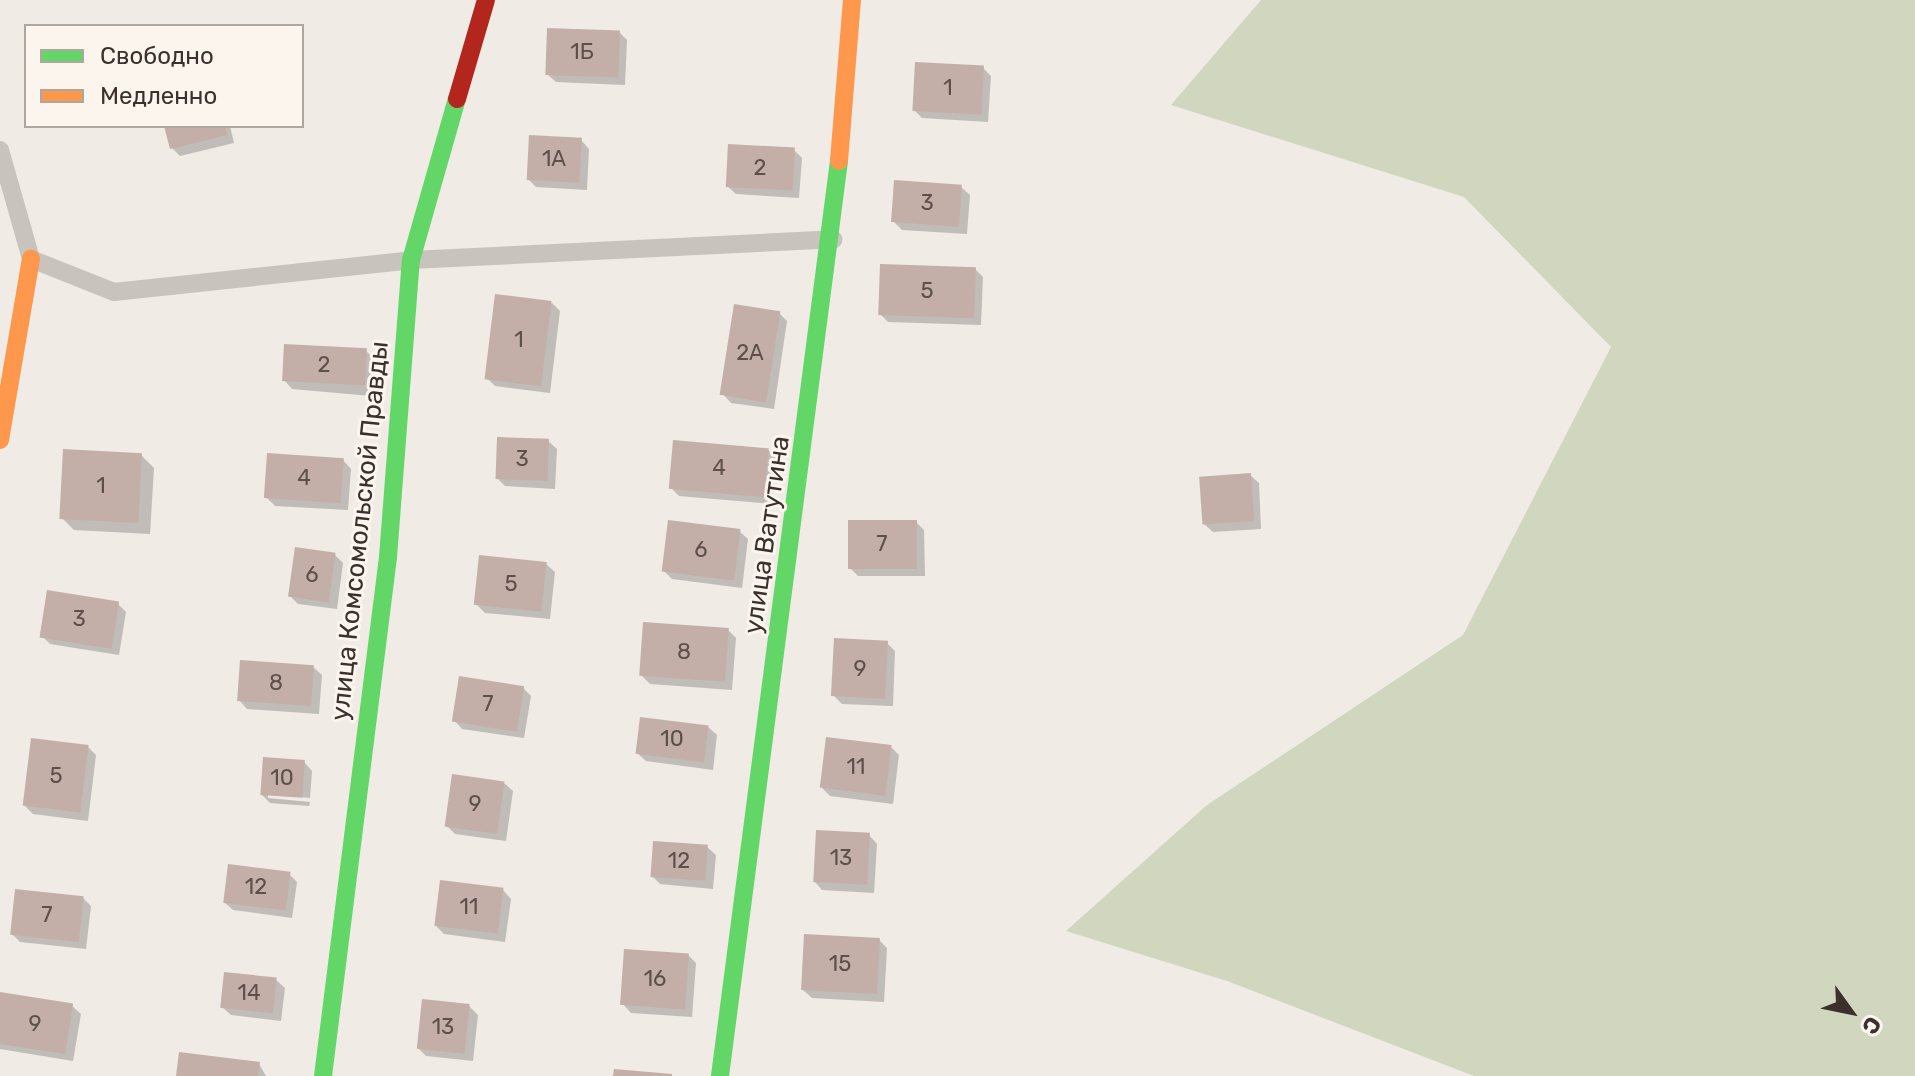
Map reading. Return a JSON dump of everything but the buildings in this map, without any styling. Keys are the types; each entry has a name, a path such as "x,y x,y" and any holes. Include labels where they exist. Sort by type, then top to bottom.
{"street":[{"name":"улица Комсомольской Правды","path":"323,1076 388,557 411,260 486,0"},
{"name":"улица Ватутина","path":"720,1076 833,239 852,0"},
{"path":"0,440 31,259"}],"lane":[{"path":"0,150 31,259 114,292 411,260 833,239"}],"green space":[{"path":"1261,0 1915,0 1915,1076 1474,1076 1227,981 1066,931 1207,805 1463,635 1611,347 1464,197 1171,105"}],"traffic: fast":[{"path":"323,1076 388,557 411,260 457,99"},
{"path":"720,1076 839,161"}],"traffic: slow":[{"path":"839,161 852,0"},
{"path":"0,440 31,259"}],"traffic: jam":[{"path":"457,99 486,0"}]}
